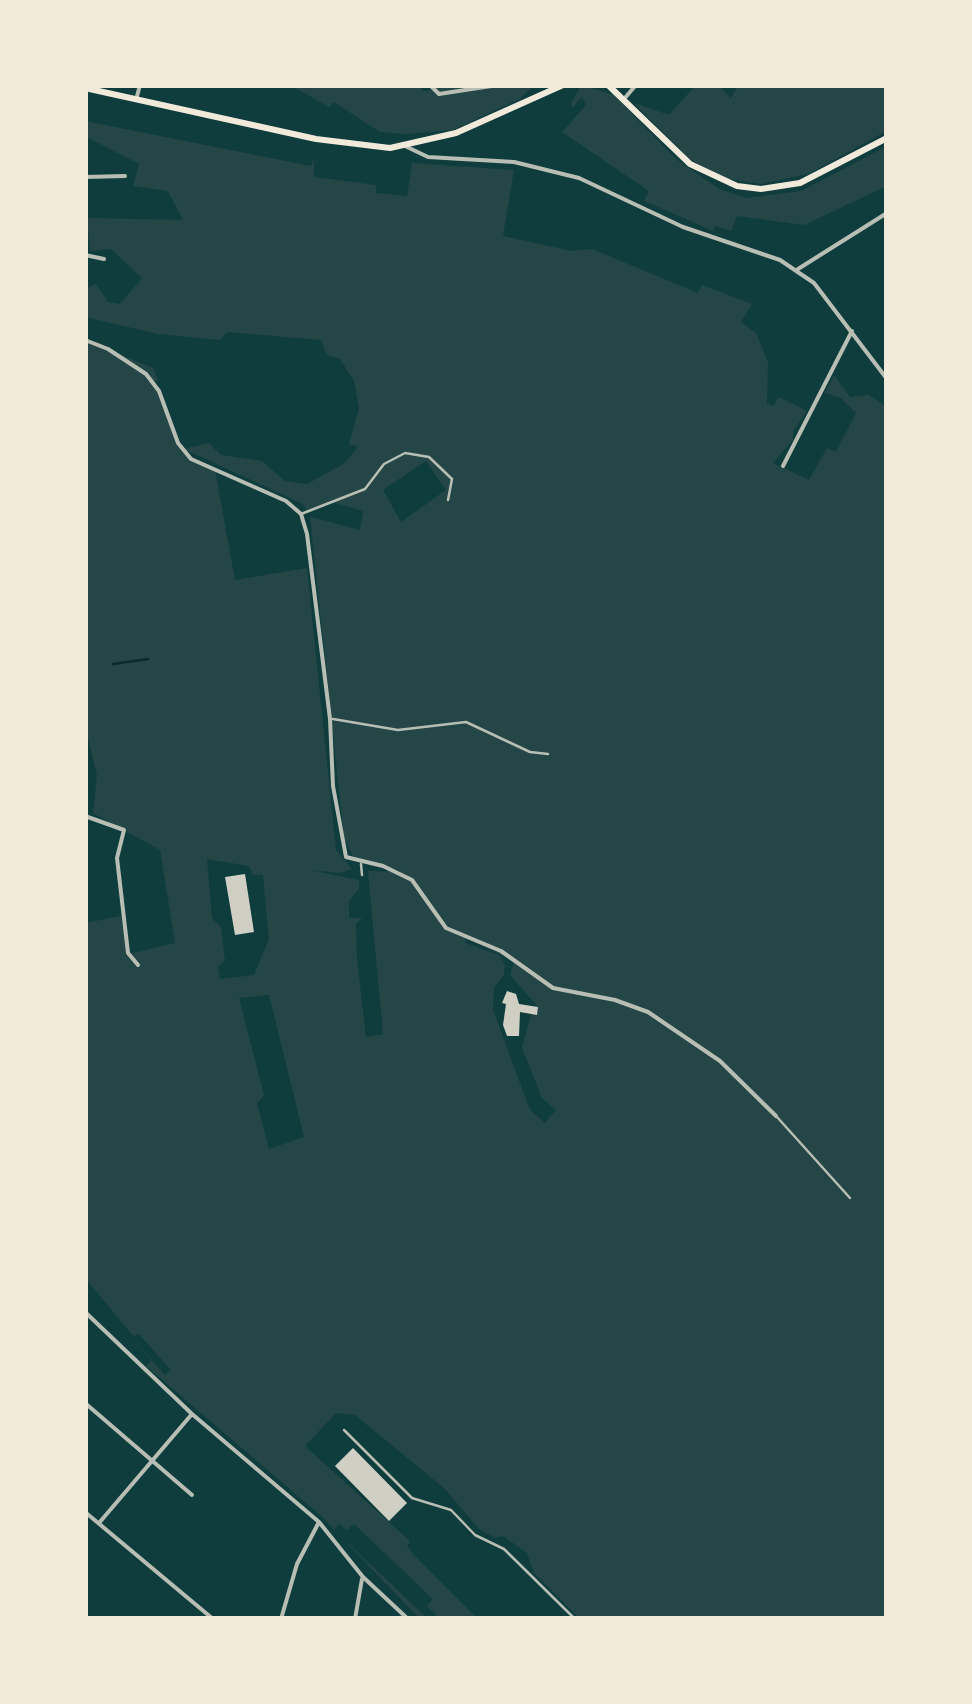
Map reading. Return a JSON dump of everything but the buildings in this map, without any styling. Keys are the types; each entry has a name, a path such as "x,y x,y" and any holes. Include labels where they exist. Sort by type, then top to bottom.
{"main road":[{"path":"85,88 316,139 405,146 424,143 563,85"},
{"path":"608,85 690,164 737,186 761,189 800,183 887,138"}],"street":[{"path":"136,100 140,85"},
{"path":"430,85 439,94 498,85"},
{"path":"624,99 636,85"},
{"path":"422,155 424,143"},
{"path":"424,143 436,158"},
{"path":"405,146 436,158 514,162 579,178 683,227 798,269 887,379"},
{"path":"85,177 125,176"},
{"path":"798,269 887,213"},
{"path":"85,255 104,259"},
{"path":"782,466 852,332"},
{"path":"85,340 108,349 146,374 159,392 178,443 191,458 286,500 301,514 307,534 330,719 341,850 360,864 383,866 412,880 446,928 501,951 553,988 615,1000 648,1012 720,1061 776,1116"},
{"path":"85,816 124,830 117,858 128,953 138,966"},
{"path":"85,1312 192,1414 319,1522 363,1577 408,1619"},
{"path":"85,1403 192,1495"},
{"path":"99,1524 192,1414"},
{"path":"85,1512 213,1619"},
{"path":"281,1619 297,1564 319,1522"},
{"path":"355,1619 363,1577"}],"lane":[{"path":"301,514 365,489 384,464 405,454 429,457 452,479 448,500"},
{"path":"330,719 398,730 466,722 530,752 548,754"},
{"path":"360,864 362,875"},
{"path":"776,1116 850,1198"},
{"path":"344,1430 412,1498 451,1510 475,1535 504,1550 575,1619"}],"shaded area":[{"path":"422,85 422,91 426,91 431,90 430,85 534,85 520,99 453,130 407,134 380,132 334,102 329,107 292,86"},
{"path":"696,85 718,85 731,98 739,85 887,85 887,131 808,174 761,184 724,178 689,159 634,103 669,115"},
{"path":"580,87 614,95 675,158 719,189 747,198 801,191 887,146 887,186 804,225 737,216 731,231 715,226 713,231 644,201 649,191 562,132 586,105 582,97 572,108 571,103"},
{"path":"85,121 311,166 314,158 314,177 376,185 376,193 407,196 412,163 514,170 503,236 572,251 592,249 698,293 702,285 752,304 741,322 756,333 768,362 767,403 773,406 779,397 807,411 793,431 793,440 773,463 809,480 827,448 836,452 856,413 841,398 825,393 834,375 850,397 869,395 887,407 887,1619 580,1619 534,1573 527,1553 503,1536 495,1538 479,1529 444,1488 355,1415 336,1413 305,1446 410,1541 407,1546 415,1556 478,1619 432,1619 436,1615 427,1606 433,1599 354,1524 347,1530 339,1524 334,1530 146,1366 151,1361 133,1339 165,1375 171,1370 139,1334 133,1336 85,1278 85,923 121,916 128,954 175,943 160,850 93,813 97,776 85,726 85,340 153,368 158,381 153,381 183,452 215,470 235,580 307,568 336,850 352,869 340,873 310,870 359,880 359,889 349,901 349,918 362,918 356,924 357,959 366,1037 383,1034 368,871 402,872 353,856 344,838 310,517 360,530 363,511 332,502 307,511 303,504 184,449 209,443 221,455 262,461 285,481 307,484 345,463 358,447 349,444 359,408 354,381 340,359 327,355 321,340 227,332 220,340 158,334 89,318 85,321 85,289 96,284 108,302 120,304 142,278 111,249 90,251 87,218 183,220 168,191 133,186 139,164 85,136","holes":["426,461 446,490 401,522 383,490","207,859 249,866 253,875 263,875 269,939 254,975 220,979 218,966 225,961 221,927 212,918","465,938 514,961 510,975 538,1007 537,1014 531,1014 522,1048 542,1098 556,1110 545,1123 530,1110 493,1010 494,988 504,975 505,964 499,955 466,943","269,995 304,1137 269,1149 257,1103 264,1095 239,998"]},
{"path":"339,1534 428,1619 420,1619"}],"waterway":[{"path":"113,664 148,659"}]}
